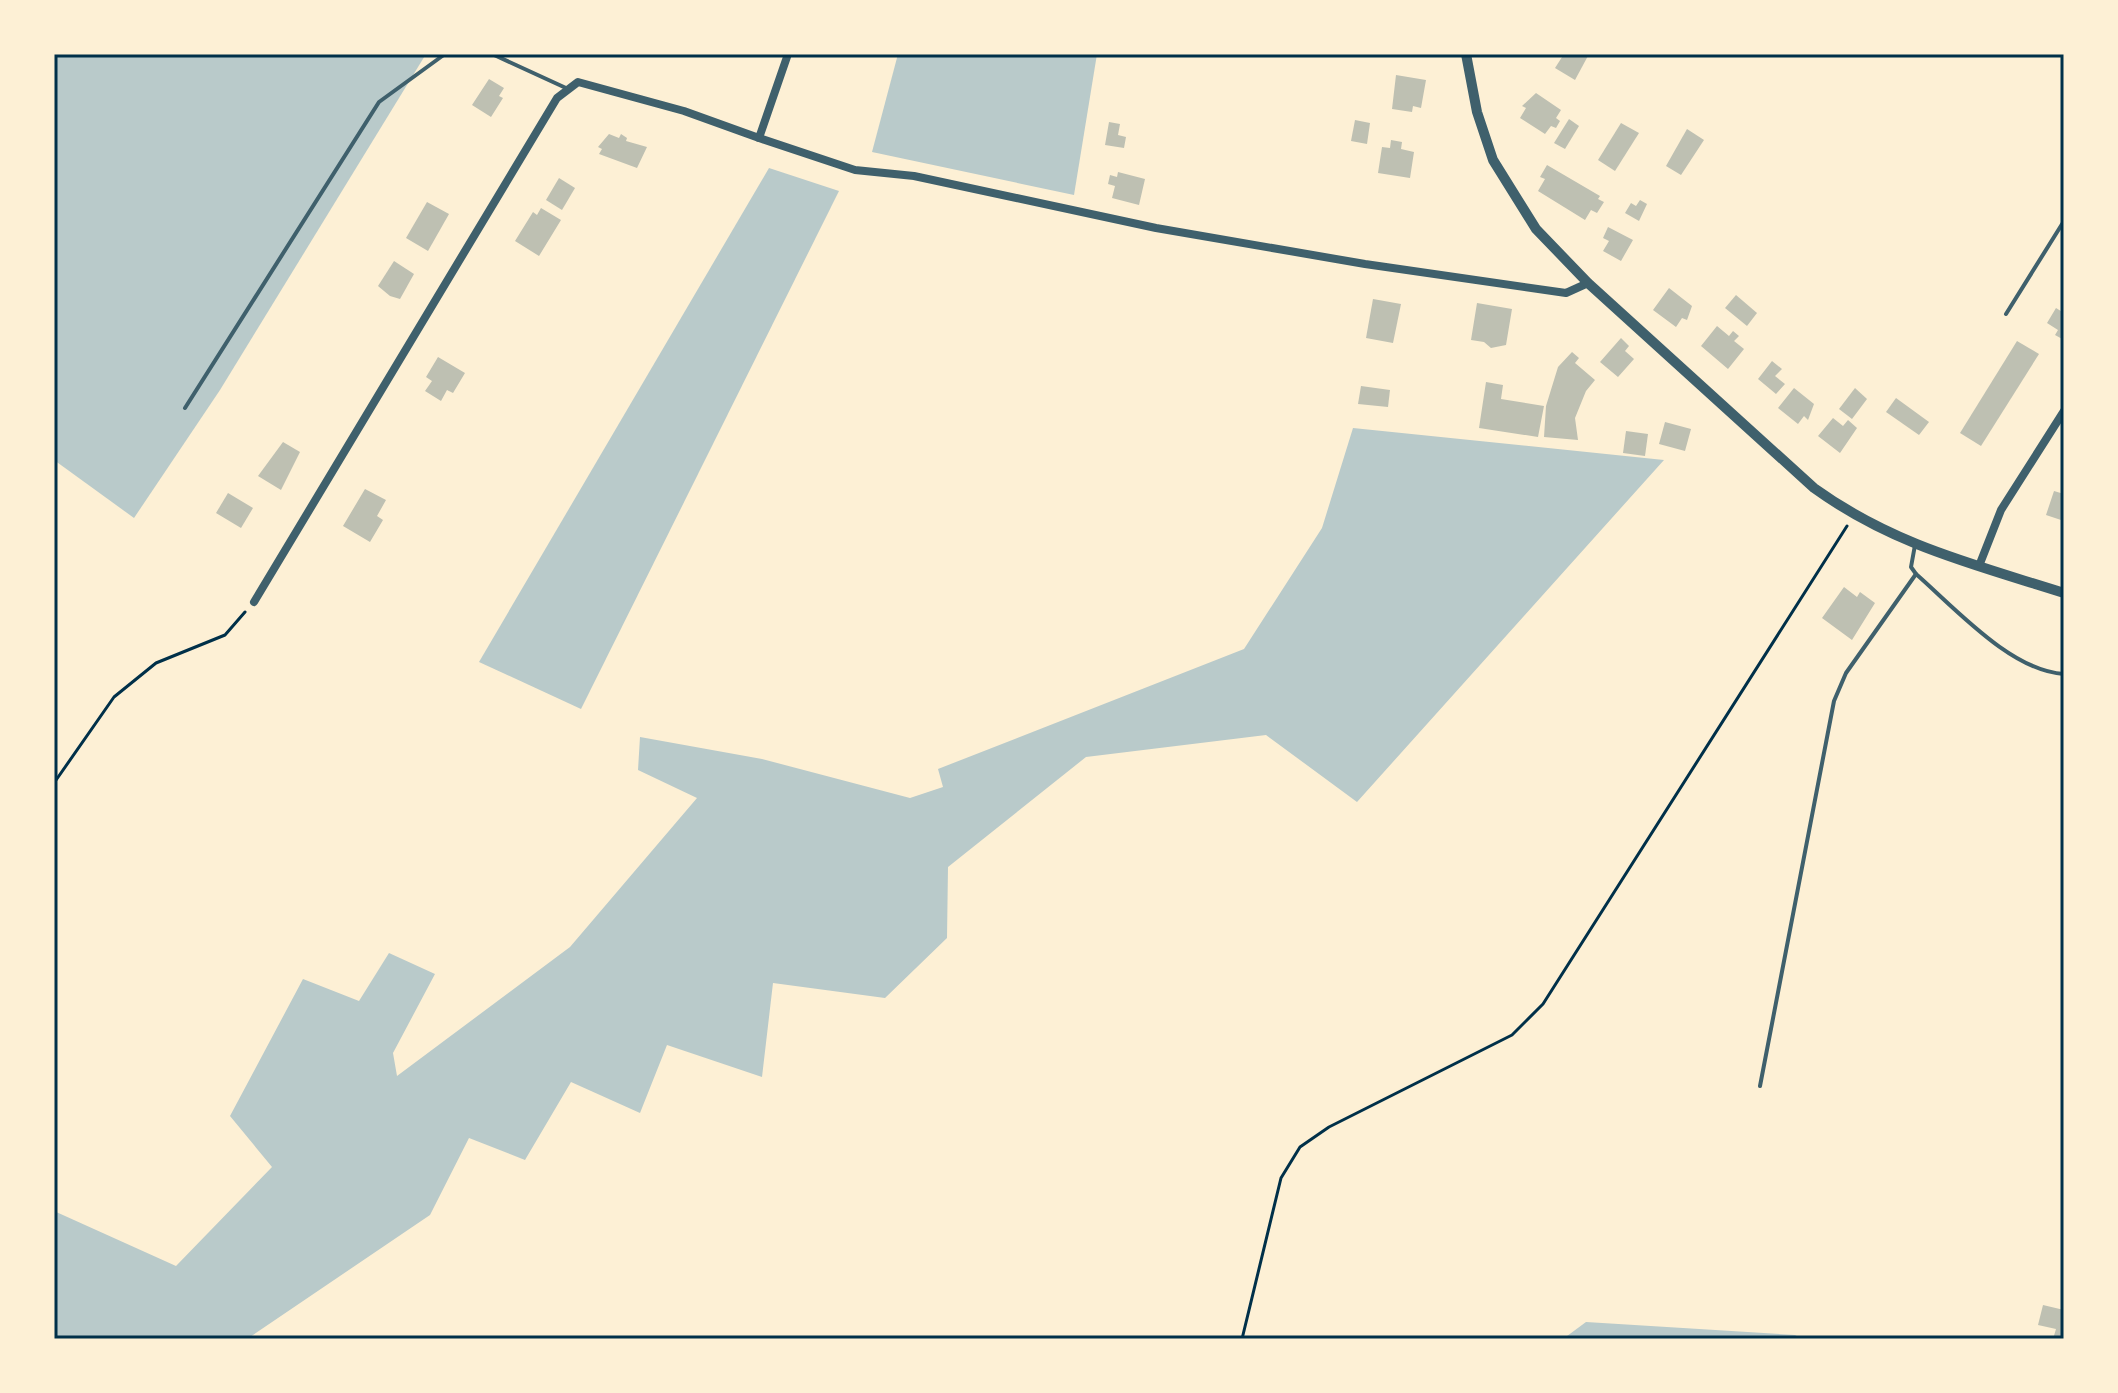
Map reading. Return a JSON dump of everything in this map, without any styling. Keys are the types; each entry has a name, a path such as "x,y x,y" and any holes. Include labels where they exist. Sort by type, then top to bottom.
{"street":[{"path":"759,138 788,54"},
{"path":"1466,54 1477,112 1493,160 1536,229 1588,283 1814,488 1853,516 1915,545 2064,593"},
{"path":"254,602 557,98 578,82 684,111 855,170 914,176 1171,231 1566,293 1588,283"},
{"path":"1979,566 2001,510 2064,411"}],"lane":[{"path":"185,408 379,102 445,54"},
{"path":"492,54 569,89"},
{"path":"2006,314 2064,221"},
{"path":"1915,545 1911,567 1916,574 2013,656 2050,673 2064,674"},
{"path":"1760,1086 1834,701 1846,673 1916,574"}],"path":[{"path":"1242,1339 1281,1178 1300,1147 1329,1127 1512,1035 1543,1004 1853,516"},
{"path":"54,783 114,697 156,663 225,635 254,602"}],"shaded area":[{"path":"54,54 426,54 220,390 134,518 54,460"},
{"path":"898,54 1097,54 1074,195 872,152"},
{"path":"769,168 839,191 581,709 479,662"},
{"path":"1353,428 1664,460 1357,802 1266,735 1086,757 948,867 947,938 885,998 773,983 762,1077 667,1045 640,1113 571,1082 525,1160 469,1138 430,1215 247,1339 54,1339 54,1211 176,1266 272,1167 230,1116 303,979 359,1001 389,953 435,974 393,1053 397,1076 570,947 697,798 638,770 640,737 762,759 910,798 943,787 938,769 1244,649 1322,528"},
{"path":"1586,1322 1795,1335 1802,1339 1563,1339"}],"building":[{"path":"1564,54 1589,54 1575,80 1555,68"},
{"path":"1396,75 1426,80 1421,108 1413,106 1412,112 1392,109"},
{"path":"489,79 504,88 499,96 503,98 491,117 472,105"},
{"path":"1536,93 1561,110 1556,118 1560,121 1556,128 1551,126 1545,134 1520,118 1526,108 1522,106"},
{"path":"1569,119 1579,126 1565,149 1554,143"},
{"path":"1355,120 1370,123 1367,144 1351,141"},
{"path":"1109,122 1120,124 1118,135 1126,137 1124,148 1105,145"},
{"path":"1621,123 1639,133 1615,171 1598,160"},
{"path":"1687,129 1704,140 1681,175 1666,166"},
{"path":"609,134 619,138 621,134 627,138 626,141 647,147 637,168 599,154 602,149 598,147"},
{"path":"1391,140 1402,142 1401,149 1414,152 1410,178 1378,173 1382,147 1390,148"},
{"path":"1547,165 1600,196 1598,199 1604,202 1597,213 1591,210 1585,220 1538,191 1545,179 1540,177"},
{"path":"1118,172 1145,179 1139,205 1112,198 1115,186 1108,184 1110,175 1117,177"},
{"path":"559,178 575,188 562,210 546,200"},
{"path":"1640,200 1647,204 1639,221 1625,213 1631,203 1636,206"},
{"path":"427,202 449,214 428,251 406,238"},
{"path":"541,208 561,220 539,256 515,241 533,212 537,215"},
{"path":"1608,227 1633,240 1621,261 1603,251 1609,241 1603,238"},
{"path":"394,261 414,274 400,299 390,296 378,286"},
{"path":"1669,288 1692,306 1687,320 1682,318 1676,327 1653,310"},
{"path":"1736,295 1757,313 1747,326 1725,308"},
{"path":"1373,299 1401,304 1393,343 1366,338"},
{"path":"1477,303 1512,309 1506,345 1491,348 1484,342 1471,340"},
{"path":"2056,308 2064,313 2064,340 2055,335 2058,330 2047,323"},
{"path":"1717,326 1729,336 1733,331 1739,336 1734,341 1744,349 1728,369 1701,346"},
{"path":"1621,338 1629,346 1625,351 1634,359 1618,377 1600,362"},
{"path":"2017,341 2039,354 1981,446 1960,433"},
{"path":"1572,352 1579,358 1575,363 1595,380 1586,391 1575,418 1578,440 1544,437 1546,406 1558,367"},
{"path":"438,357 465,373 453,393 447,390 441,401 425,391 432,381 426,377"},
{"path":"1772,361 1782,369 1775,376 1785,384 1776,394 1758,379"},
{"path":"1486,382 1503,385 1501,399 1544,406 1538,437 1479,428"},
{"path":"1361,386 1390,390 1388,407 1358,404"},
{"path":"1794,388 1814,404 1808,420 1804,416 1798,424 1778,408"},
{"path":"1855,388 1867,399 1852,419 1839,409"},
{"path":"1896,398 1929,422 1919,435 1886,412"},
{"path":"1833,418 1843,426 1848,420 1857,428 1840,453 1818,436"},
{"path":"1665,422 1691,429 1685,451 1659,444"},
{"path":"1626,431 1648,434 1645,456 1623,453"},
{"path":"283,442 300,452 281,490 258,476"},
{"path":"365,489 386,500 377,516 383,520 370,542 343,526"},
{"path":"2054,491 2064,494 2064,521 2046,515"},
{"path":"228,493 253,508 241,528 216,513"},
{"path":"1844,587 1857,597 1860,592 1875,603 1852,640 1822,618"},
{"path":"2043,1305 2064,1310 2064,1339 2053,1339 2056,1329 2038,1325"}]}
